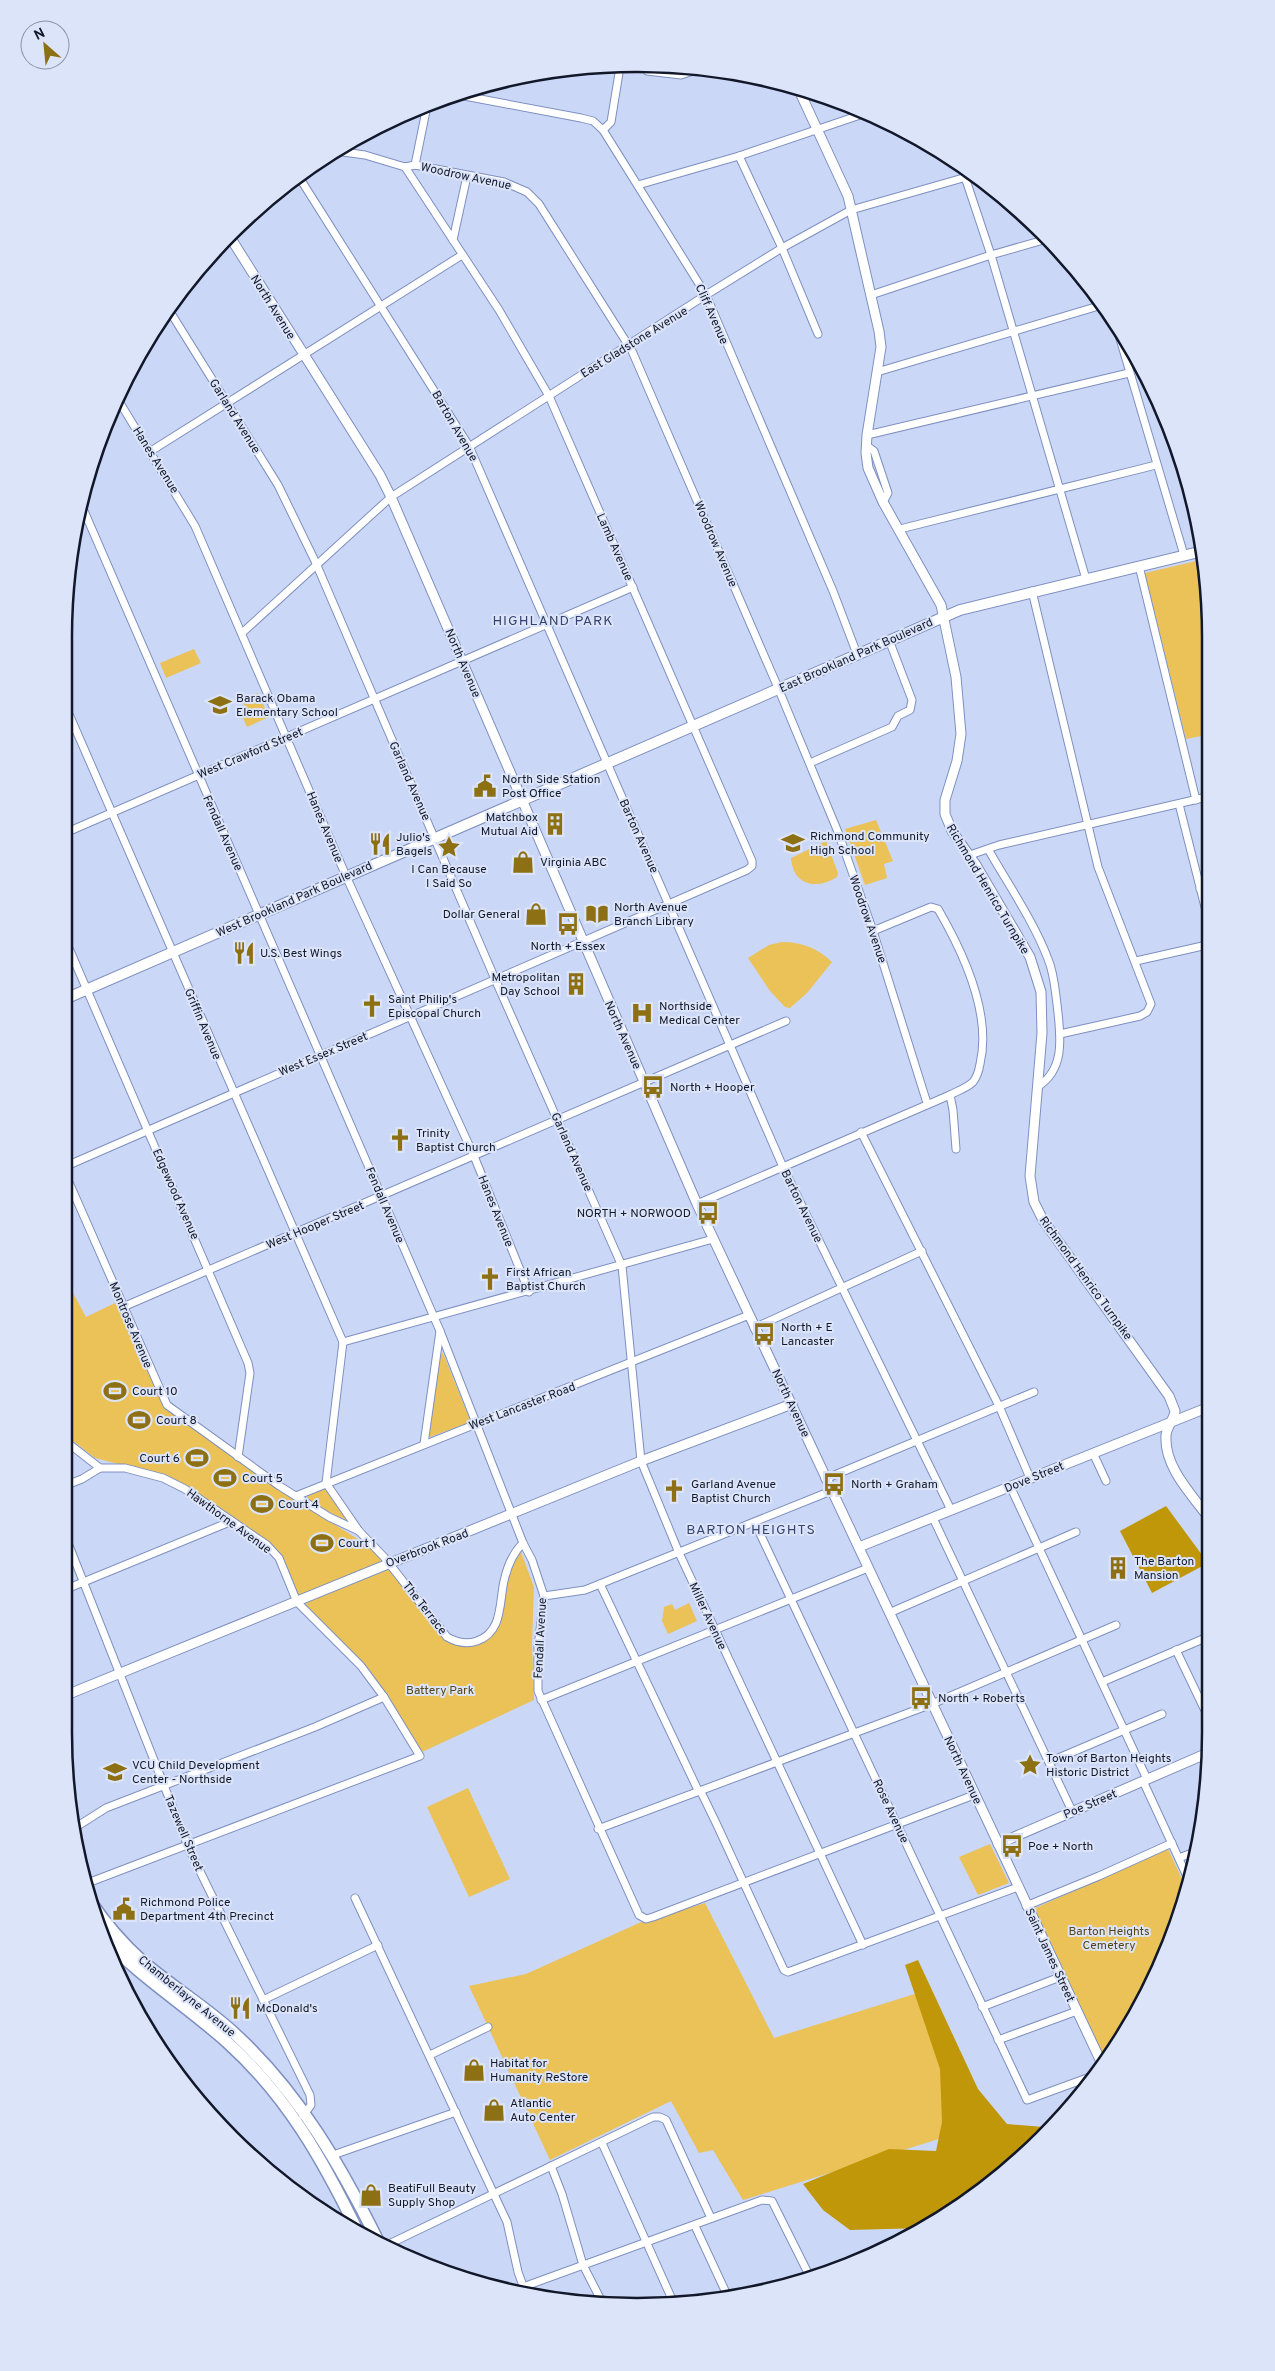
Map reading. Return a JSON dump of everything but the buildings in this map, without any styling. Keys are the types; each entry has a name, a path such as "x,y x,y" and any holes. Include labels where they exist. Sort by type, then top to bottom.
{"main road":[{"name":"East Brookland Park Boulevard","path":"522,799 967,607 1196,552"},
{"name":"West Brookland Park Boulevard","path":"72,995 522,799"},
{"name":"Chamberlayne Avenue","path":"112,1940 120,1954 146,1964 235,2034 278,2078 301,2118 353,2222"},
{"name":"Chamberlayne Avenue","path":"301,2118 333,2155 374,2233"}],"street":[{"path":"604,130 611,122 619,73"},
{"name":"Cliff Avenue","path":"472,97 581,118 593,121 604,130 706,295 833,591 857,654"},
{"name":"Richmond Henrico Turnpike","path":"802,97 844,188 851,210 881,338 866,445 870,475 883,502 900,529 939,601 956,677 961,734 957,761 947,792 944,810 949,826 970,854 1030,957 1038,978 1044,1015 1030,1168 1034,1202 1043,1220 1166,1391 1175,1411 1165,1438 1172,1465 1202,1508"},
{"path":"415,166 425,114"},
{"path":"638,185 739,156 856,117"},
{"name":"Woodrow Avenue","path":"347,153 405,167 415,166 515,186 527,192 539,204 628,345 810,763 838,832 874,931 927,1103"},
{"path":"739,156 782,248 818,334"},
{"name":"Lamb Avenue","path":"405,167 499,310 549,396 752,861 752,866"},
{"path":"453,240 467,176"},
{"name":"East Gladstone Avenue","path":"242,633 391,497 706,295 782,248 851,210 963,176"},
{"path":"967,179 1086,578"},
{"name":"Barton Avenue","path":"303,182 469,446 783,1166 951,1510"},
{"path":"871,295 991,254 1040,241"},
{"name":"North Avenue","path":"234,243 380,475 391,497 697,1204 748,1316 792,1404 825,1479 859,1547 998,1844"},
{"path":"152,451 462,255"},
{"path":"877,372 1095,307"},
{"name":"Garland Avenue","path":"173,317 278,485 317,565 495,979 622,1266"},
{"path":"1122,347 1184,555"},
{"path":"867,435 1129,373"},
{"name":"Hanes Avenue","path":"123,406 152,451 195,526 346,876 474,1156 528,1292"},
{"path":"900,529 1156,465"},
{"name":"Fendall Avenue","path":"86,515 440,1331 523,1543 532,1560 544,1596 538,1647 538,1691 598,1829 639,1915 646,1918 653,1917 743,1882"},
{"path":"1139,566 1196,800"},
{"name":"West Crawford Street","path":"72,830 632,587"},
{"path":"1032,591 1098,867 1136,961 1151,1004 1147,1012 1140,1016 1060,1034"},
{"path":"810,763 892,727 898,716 910,710 912,700 890,640"},
{"name":"Griffin Avenue","path":"72,720 294,1234 343,1342"},
{"path":"970,854 1202,798"},
{"path":"1179,804 1202,881"},
{"path":"988,849 1049,961 1060,1034 1059,1055 1053,1071 1046,1081 1037,1086"},
{"name":"West Essex Street","path":"72,1163 747,870 752,866"},
{"path":"697,1204 927,1103 950,1095 966,1087 975,1078 984,1042 983,1022 956,939 938,909 934,907 874,931"},
{"path":"1136,961 1202,946"},
{"name":"Edgewood Avenue","path":"72,954 250,1368 238,1456"},
{"name":"West Hooper Street","path":"123,1308 786,1021"},
{"path":"950,1095 956,1149"},
{"path":"861,1132 999,1406 1030,1478"},
{"name":"Montrose Avenue","path":"72,1190 167,1405 296,1496 345,1526 359,1531"},
{"path":"326,1484 343,1342 622,1266 713,1239"},
{"path":"754,1328 842,1286 922,1251"},
{"name":"Miller Avenue","path":"622,1266 641,1461 679,1553 863,1945"},
{"name":"West Lancaster Road","path":"296,1496 748,1316"},
{"path":"424,1444 440,1331"},
{"path":"825,1479 1034,1392"},
{"name":"Overbrook Road","path":"72,1693 297,1602 389,1562 641,1461 792,1404"},
{"name":"Dove Street","path":"859,1547 1202,1410"},
{"path":"72,1446 100,1468 72,1483"},
{"path":"1093,1453 1106,1481"},
{"name":"Hawthorne Avenue","path":"100,1468 125,1468 172,1482 232,1521 273,1551 285,1571 297,1602 361,1666 384,1697 420,1756 187,1845"},
{"name":"The Terrace","path":"326,1484 359,1531 389,1562 416,1595 442,1632 453,1640 471,1643 483,1638 494,1628 507,1569 517,1549 523,1543"},
{"path":"1010,1486 1124,1730 1185,1872"},
{"path":"544,1596 585,1590 831,1491"},
{"path":"933,1518 1072,1811"},
{"path":"72,1587 232,1521"},
{"name":"Rose Avenue","path":"755,1522 1027,2100 1084,2079"},
{"path":"889,1613 1076,1532"},
{"name":"Tazewell Street","path":"72,1554 187,1845 311,2098 311,2105 301,2118"},
{"path":"541,1700 868,1568"},
{"path":"600,1584 784,1970 788,1972 1018,1887"},
{"path":"598,1829 932,1704 1116,1625"},
{"path":"1102,1682 1202,1639"},
{"path":"1176,1650 1202,1705"},
{"path":"80,1824 100,1811 384,1697"},
{"path":"1050,1762 1162,1714"},
{"name":"Poe Street","path":"998,1844 1201,1756"},
{"path":"743,1882 974,1795"},
{"path":"1026,1906 1172,1843"},
{"name":"Saint James Street","path":"998,1844 1099,2058"},
{"path":"92,1881 187,1845"},
{"path":"1179,1858 1190,1854"},
{"path":"355,1898 495,2194 511,2234 518,2272 524,2287"},
{"path":"263,2000 378,1945"},
{"path":"982,2007 1060,1977"},
{"path":"998,2040 1076,2011"},
{"path":"430,2055 488,2027"},
{"path":"333,2155 456,2112"},
{"path":"393,2242 653,2117 660,2117 666,2120 711,2218"},
{"path":"602,2143 671,2297"},
{"path":"550,2166 562,2194 583,2265 599,2297"},
{"path":"530,2289 583,2265 695,2226 711,2218 762,2200 772,2201 808,2272"},
{"path":"695,2226 726,2292"}],"green space":[{"path":"1197,561 1202,638 1202,736 1186,739 1145,573"},
{"path":"194,649 201,663 166,678 160,663"},
{"path":"258,693 269,717 247,727 242,716 248,714 242,700"},
{"path":"876,820 893,861 884,864 887,878 865,885 845,829"},
{"path":"826,841 838,873 837,877 814,884 801,880 796,875 791,858"},
{"path":"782,942 796,943 809,947 821,953 832,962 807,993 790,1008 785,1007 770,991 748,958 769,945"},
{"name":"Battery Park","path":"72,1291 86,1317 117,1302 164,1407 277,1488 372,1548 440,1633 461,1645 491,1635 508,1578 516,1557 521,1552 534,1587 532,1643 534,1700 422,1752 386,1694 363,1664 307,1606 297,1592 281,1557 186,1486 165,1476 95,1458 72,1440"},
{"path":"443,1353 470,1420 468,1423 430,1437 428,1435 440,1354"},
{"path":"324,1488 348,1519 344,1521 307,1499 308,1494"},
{"path":"689,1603 697,1621 668,1634 662,1621 664,1607 672,1604 675,1610"},
{"path":"468,1788 510,1879 469,1897 427,1807"},
{"path":"990,1844 1009,1883 978,1895 959,1857"},
{"name":"Barton Heights Cemetery","path":"1168,1849 1183,1881 1173,1915 1144,1983 1127,2016 1102,2054 1033,1909"},
{"path":"705,1903 774,2038 921,1992 987,2124 743,2200 713,2150 699,2153 671,2101 550,2160 469,1986 526,1974 639,1923"}],"shaded area":[{"path":"1166,1506 1202,1555 1202,1566 1152,1593 1120,1531"},
{"path":"918,1960 978,2089 1007,2124 1043,2127 981,2182 920,2223 910,2228 850,2230 823,2210 803,2184 889,2149 936,2151 942,2122 940,2069 905,1965"}],"place":[{"name":"Barack Obama Elementary School","path":"220,705"},
{"name":"North Side Station Post Office","path":"485,786"},
{"name":"Matchbox Mutual Aid","path":"555,824"},
{"name":"Richmond Community High School","path":"793,843"},
{"name":"Julio's Bagels","path":"380,844"},
{"name":"I Can Because I Said So","path":"449,847"},
{"name":"Virginia ABC","path":"523,862"},
{"name":"Dollar General","path":"536,914"},
{"name":"North Avenue Branch Library","path":"597,914"},
{"name":"North + Essex","path":"568,924"},
{"name":"U.S. Best Wings","path":"244,953"},
{"name":"Metropolitan Day School","path":"576,984"},
{"name":"Saint Philip's Episcopal Church","path":"372,1006"},
{"name":"Northside Medical Center","path":"642,1013"},
{"name":"North + Hooper","path":"653,1087"},
{"name":"Trinity Baptist Church","path":"400,1140"},
{"name":"NORTH + NORWOOD","path":"708,1213"},
{"name":"First African Baptist Church","path":"490,1279"},
{"name":"North + E Lancaster","path":"764,1334"},
{"name":"Court 10","path":"115,1391"},
{"name":"Court 8","path":"139,1420"},
{"name":"Court 6","path":"197,1458"},
{"name":"Court 5","path":"225,1478"},
{"name":"North + Graham","path":"834,1484"},
{"name":"Garland Avenue Baptist Church","path":"674,1491"},
{"name":"Court 4","path":"262,1504"},
{"name":"Court 1","path":"322,1543"},
{"name":"The Barton Mansion","path":"1118,1568"},
{"name":"North + Roberts","path":"921,1698"},
{"name":"Town of Barton Heights Historic District","path":"1030,1765"},
{"name":"VCU Child Development Center - Northside","path":"115,1772"},
{"name":"Poe + North","path":"1012,1846"},
{"name":"Richmond Police Department 4th Precinct","path":"124,1909"},
{"name":"McDonald's","path":"240,2008"},
{"name":"Habitat for Humanity ReStore","path":"474,2070"},
{"name":"Atlantic Auto Center","path":"494,2110"},
{"name":"BeatiFull Beauty Supply Shop","path":"371,2195"}],"district":[{"name":"HIGHLAND PARK","path":"553,620"},
{"name":"BARTON HEIGHTS","path":"751,1529"}]}
